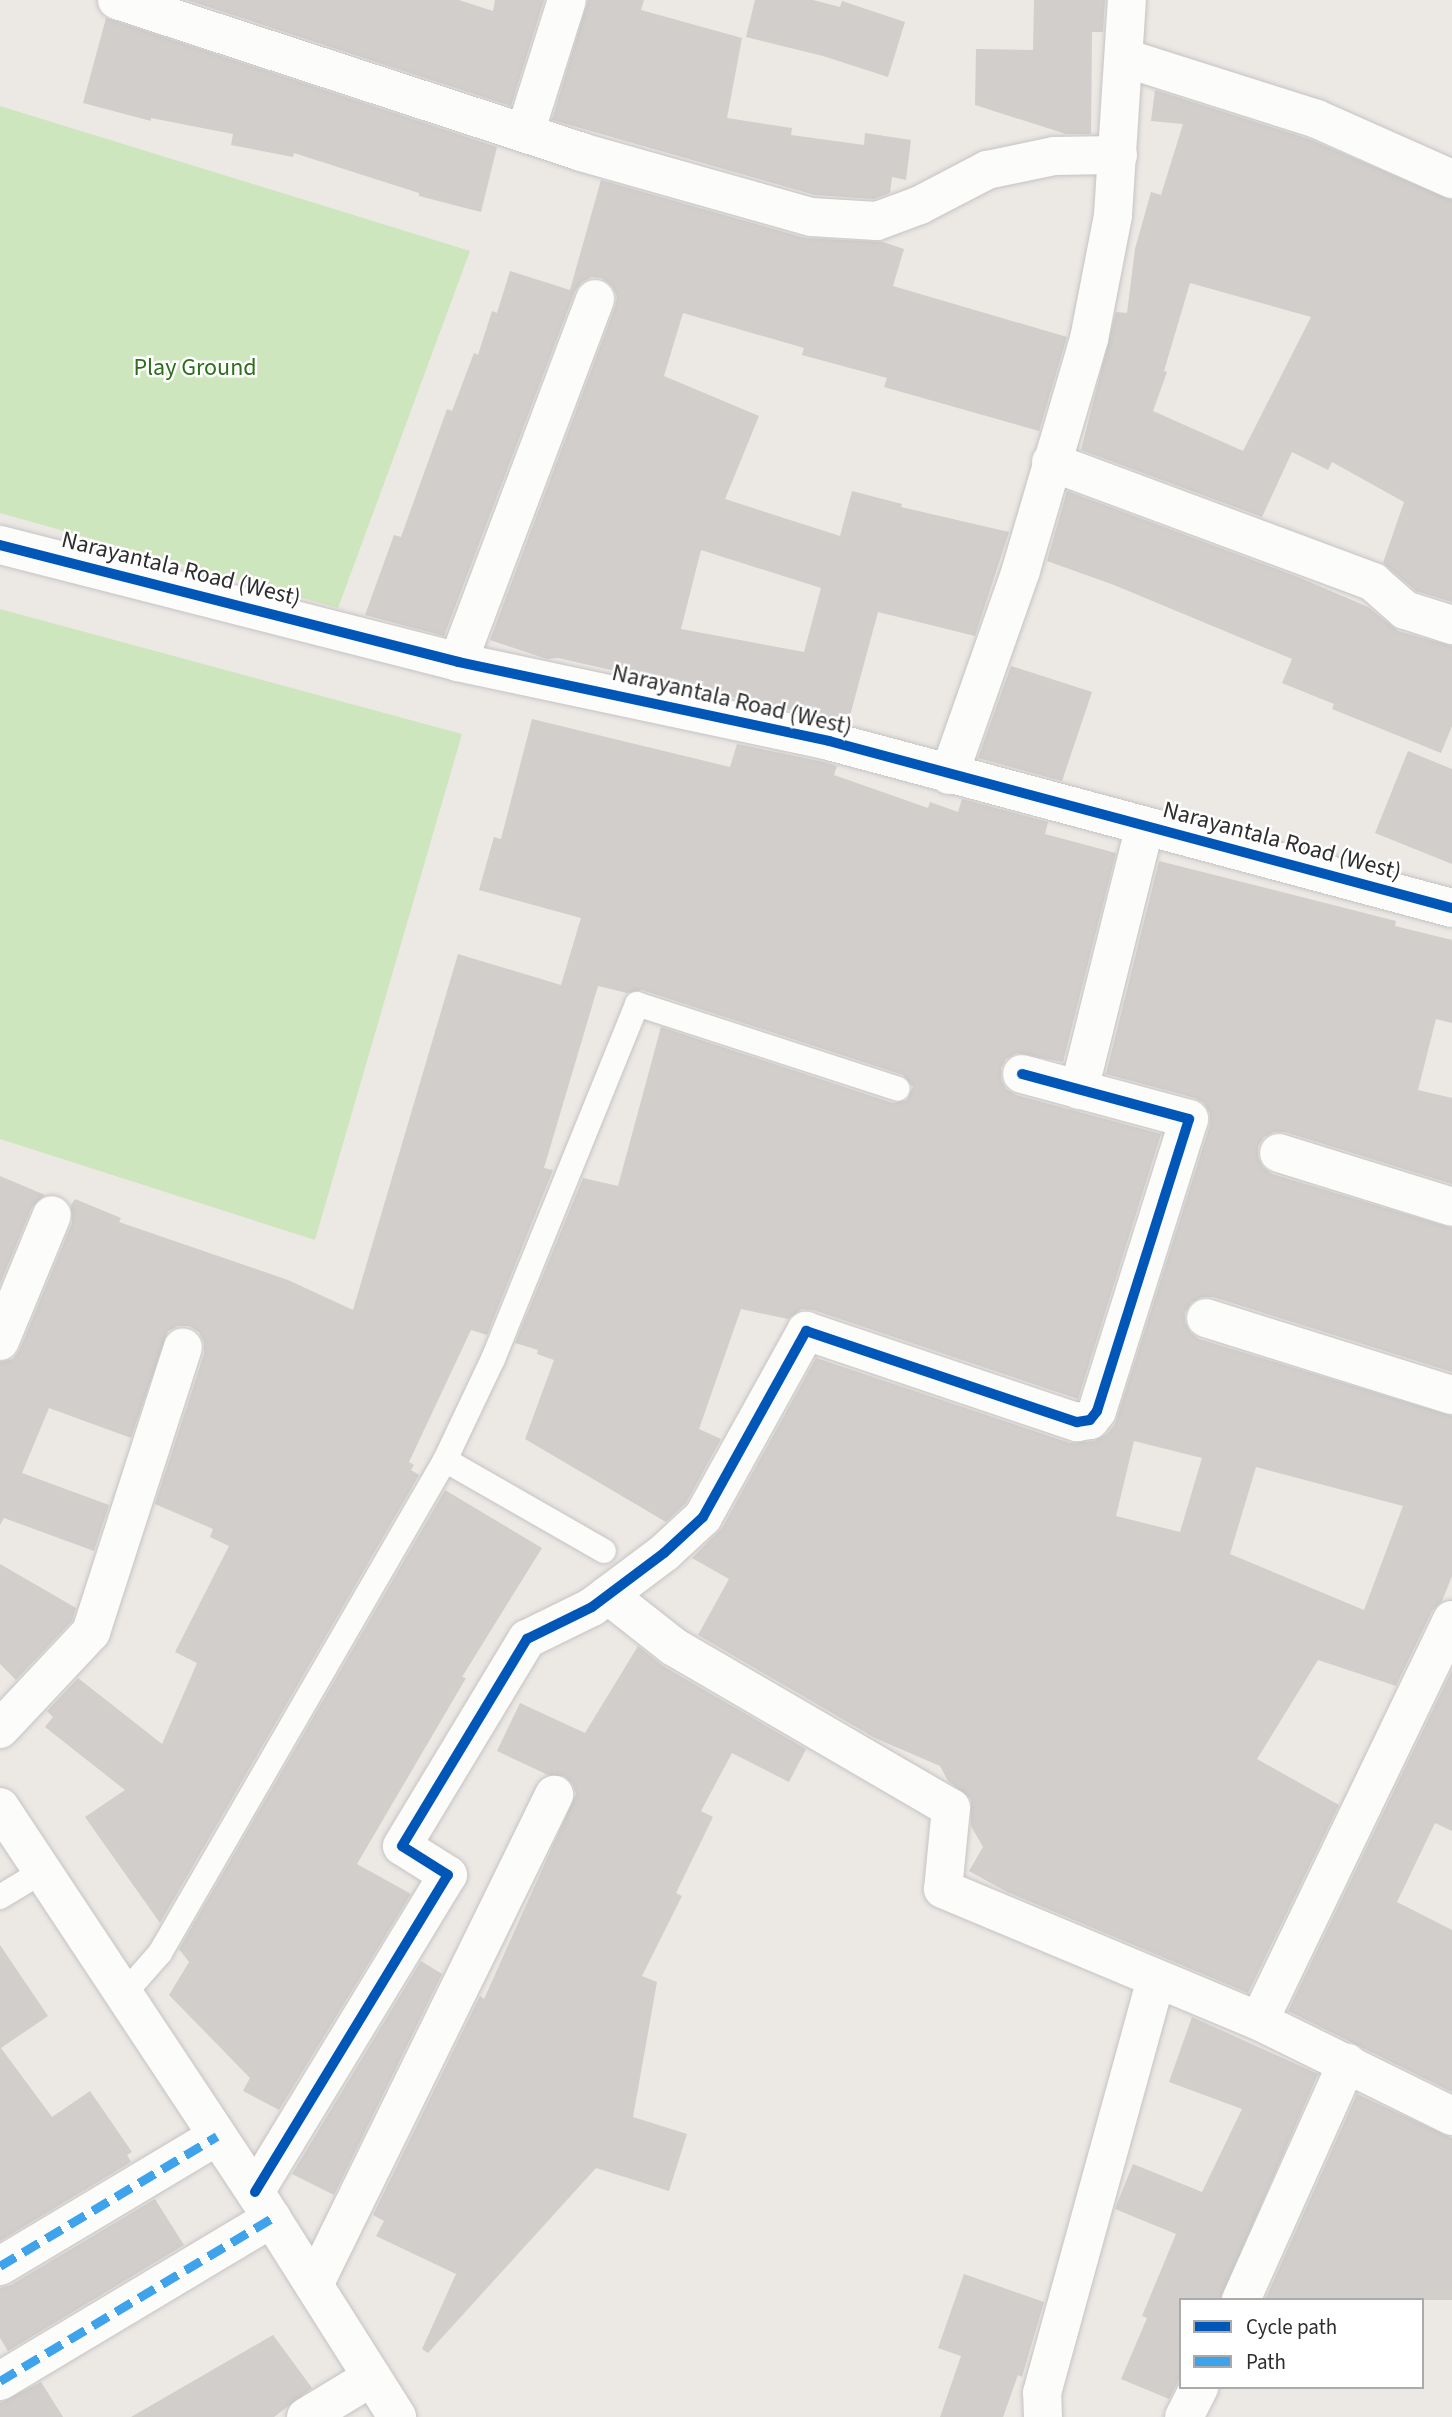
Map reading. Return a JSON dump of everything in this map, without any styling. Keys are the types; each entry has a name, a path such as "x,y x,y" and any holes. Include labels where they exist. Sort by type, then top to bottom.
{"street":[{"path":"117,0 525,133 811,217 877,221 920,205 987,170 1054,156 1118,155"},
{"path":"525,133 567,0"},
{"path":"949,775 1021,570 1088,339 1113,215 1118,155 1116,132 1125,58 1128,0"},
{"path":"1125,58 1317,119 1452,179"},
{"path":"458,662 595,299"},
{"path":"1051,462 1373,582 1405,610 1452,625"},
{"name":"Narayantala Road (West)","path":"0,545 458,662 829,741 1452,908"},
{"path":"1079,1090 1145,826"},
{"path":"0,2381 263,2205 449,1875 402,1846 527,1639 592,1607 664,1553 704,1517 806,1331 1077,1422 1090,1420 1102,1399 1189,1119 1022,1074"},
{"path":"1279,1153 1452,1207"},
{"path":"0,1341 52,1215"},
{"path":"1206,1318 1452,1395"},
{"path":"0,1728 91,1632 183,1348"},
{"path":"608,1595 674,1647 951,1808 943,1889 1259,2021 1452,2116"},
{"path":"1259,2021 1452,1620"},
{"path":"314,2285 554,1795"},
{"path":"0,1807 263,2205 397,2417"},
{"path":"1040,2414 1042,2393 1156,1979"},
{"path":"1242,2298 1347,2063"},
{"path":"0,2266 217,2136"},
{"path":"306,2417 372,2377"},
{"path":"1184,2417 1198,2389"}],"lane":[{"path":"123,1996 160,1953 444,1460 493,1359 637,1004 898,1089"},
{"path":"444,1460 604,1551"},
{"path":"0,1897 43,1871"}],"green space":[{"name":"Play Ground","path":"0,106 470,251 338,608 0,513"},
{"path":"0,609 462,734 315,1240 0,1139"}],"building":[{"path":"187,0 459,0 493,11 495,0 544,0 511,106"},
{"path":"588,0 644,0 641,10 742,38 727,118 792,128 791,135 864,145 865,133 911,140 906,180 892,177 890,193 874,199 815,195 552,120"},
{"path":"755,0 813,0 840,7 842,1 905,22 888,77 823,56 746,37"},
{"path":"1034,0 1105,0 1103,32 1092,32 1091,134 1066,134 975,105 976,49 1033,50"},
{"path":"106,18 497,147 481,212 419,196 419,193 294,153 293,157 231,145 233,134 151,118 151,121 83,103"},
{"path":"1155,90 1309,139 1452,200 1452,602 1416,591 1383,563 1404,502 1332,462 1328,470 1292,452 1262,517 1081,450 1116,312 1127,313 1135,249 1151,192 1161,195 1183,124 1151,121","holes":["1190,283 1311,317 1243,451 1153,411 1167,372 1164,371"]},
{"path":"601,180 805,238 883,242 904,249 893,286 1067,337 1039,431 884,387 887,378 802,355 804,348 683,313 664,376 759,416 725,499 840,536 852,491 902,504 901,507 1009,532 975,636 878,612 848,723 558,658 547,659 490,640 615,307 617,296 612,286 602,278 592,277 582,282 575,291 444,636 365,615 394,535 401,537 447,409 452,411 474,353 478,355 492,311 497,313 510,271 570,290","holes":["701,550 821,588 804,652 681,629"]},
{"path":"1067,491 1298,577 1368,607 1398,631 1452,646 1452,726 1441,753 1332,709 1334,704 1282,683 1292,659 1114,585 1047,561"},
{"path":"1011,666 1092,692 1062,781 978,758"},
{"path":"532,719 730,767 737,744 824,762 837,766 834,775 928,808 930,802 958,812 962,799 1048,822 1045,834 1116,853 1063,1062 1017,1053 1006,1059 1001,1068 1001,1079 1006,1089 1016,1095 1161,1134 1078,1399 813,1310 802,1309 788,1319 741,1309 699,1429 721,1439 686,1503 666,1522 525,1439 554,1360 537,1354 538,1350 515,1343 583,1178 618,1186 661,1027 893,1103 907,1100 913,1087 903,1075 642,990 627,993 598,986 544,1168 553,1170 487,1335 471,1330 409,1462 414,1465 411,1470 419,1475 160,1923 85,1817 125,1790 45,1727 53,1717 47,1711 78,1678 162,1744 197,1663 175,1652 229,1546 210,1537 213,1529 155,1504 204,1354 204,1342 199,1332 189,1326 178,1326 168,1331 131,1438 49,1408 22,1473 109,1505 94,1551 4,1518 0,1525 0,1362 13,1359 20,1349 72,1223 71,1205 75,1199 121,1218 119,1222 288,1280 353,1310 458,954 561,985 581,918 479,890 494,837 501,839"},
{"path":"1408,751 1452,769 1452,864 1375,833"},
{"path":"1159,861 1396,921 1395,926 1452,940 1452,1023 1436,1019 1418,1090 1452,1098 1452,1184 1285,1132 1274,1132 1264,1137 1258,1146 1258,1157 1263,1167 1272,1174 1452,1228 1452,1372 1213,1297 1202,1297 1192,1302 1185,1312 1185,1322 1190,1332 1199,1339 1452,1416 1452,1576 1442,1601 1432,1611 1396,1686 1318,1660 1257,1759 1339,1805 1248,1993 1007,1892 969,1871 983,1847 971,1826 971,1799 948,1781 940,1766 875,1738 698,1635 729,1579 692,1558 722,1528 816,1358 1070,1443 1094,1441 1107,1434 1115,1424 1210,1125 1210,1113 1204,1103 1195,1098 1106,1074","holes":["1134,1441 1202,1458 1180,1532 1116,1516","1256,1467 1403,1506 1364,1610 1230,1554"]},
{"path":"0,1176 45,1195 32,1207 0,1284"},
{"path":"445,1490 542,1548 462,1677 466,1678 357,1864 411,1894 279,2110 243,2091 250,2078 169,1995 189,1962 179,1949"},
{"path":"0,1564 76,1608 72,1621 16,1680 0,1664"},
{"path":"638,1646 663,1666 806,1749 789,1782 732,1753 701,1811 713,1817 676,1893 682,1896 642,1976 657,1982 633,2117 687,2134 669,2191 596,2168 428,2353 422,2349 456,2274 376,2236 384,2221 373,2215 480,1996 484,1999 576,1794 572,1783 564,1776 548,1775 497,1751 520,1703 585,1733"},
{"path":"1452,1670 1452,1831 1435,1823 1397,1902 1452,1930 1452,2092 1288,2011"},
{"path":"0,1945 48,2016 1,2048 52,2117 90,2091 132,2152 127,2155 131,2162 0,2241"},
{"path":"421,1961 442,1974 334,2195 292,2174"},
{"path":"1192,2017 1318,2074 1221,2298 1179,2298 1179,2380 1169,2399 1121,2379 1147,2318 1142,2316 1176,2234 1115,2209 1133,2164 1202,2192 1242,2109 1169,2082"},
{"path":"1357,2094 1452,2138 1452,2300 1266,2298"},
{"path":"155,2199 184,2245 8,2351 0,2338 0,2288 11,2285"},
{"path":"964,2274 1044,2302 1022,2377 1018,2375 1003,2417 940,2417 961,2356 938,2348"},
{"path":"273,2335 312,2388 274,2417 131,2417"},
{"path":"41,2382 63,2417 0,2417 0,2403"}],"marked path":[{"path":"0,2266 217,2136"},
{"path":"0,2381 272,2218"}],"cycle path":[{"path":"0,545 458,662 829,741 1452,908"},
{"path":"255,2192 448,1875 402,1846 527,1639 592,1607 664,1553 703,1517 806,1331 1077,1422 1090,1420 1097,1411 1189,1119 1022,1074"}]}
